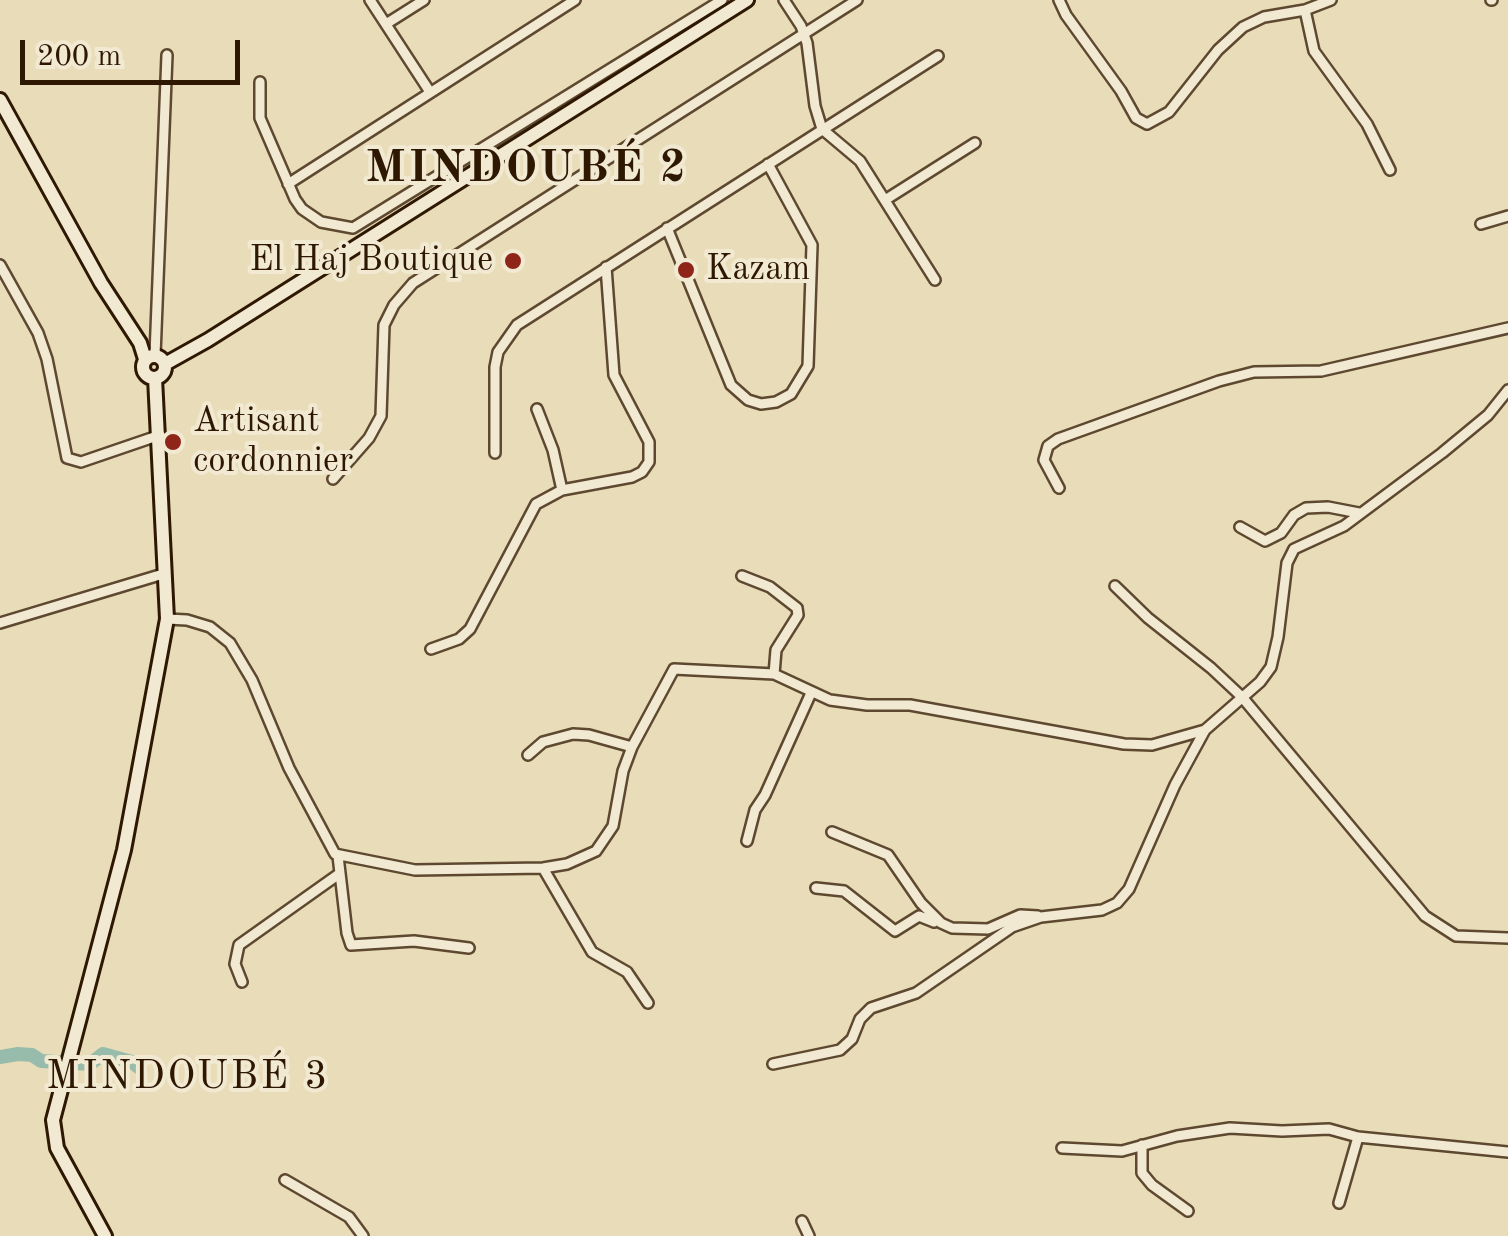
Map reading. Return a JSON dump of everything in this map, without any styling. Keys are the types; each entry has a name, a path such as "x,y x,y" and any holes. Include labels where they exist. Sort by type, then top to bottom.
{"street":[{"path":"370,0 430,92"},
{"path":"386,24 424,0"},
{"path":"288,184 575,0"},
{"path":"260,82 260,118 302,209 341,228 361,225 722,0"},
{"path":"105,1236 53,1136 54,1105 124,850 166,619 156,378 144,371 747,0"},
{"path":"784,0 804,35 822,129 860,161 935,280"},
{"path":"333,479 381,416 384,325 394,305 413,283 857,0"},
{"path":"1060,0 1066,15 1136,118 1148,124 1169,112 1218,50 1243,27 1278,12 1305,10 1331,0"},
{"path":"1305,10 1314,51 1367,124 1390,170"},
{"path":"160,359 167,55"},
{"path":"495,453 495,366 504,341 517,325 938,56"},
{"path":"0,100 94,271 140,344 160,359"},
{"path":"885,200 975,143"},
{"path":"668,228 731,384 748,400 761,404 791,394 802,381 809,356 812,245 768,164"},
{"path":"1481,224 1508,216"},
{"path":"0,266 32,322 47,359 67,458 81,462 160,435"},
{"path":"431,649 465,635 528,514 542,499 562,490 632,478 649,462 649,442 614,375 606,267"},
{"path":"1059,488 1044,460 1048,446 1058,439 1219,380 1254,372 1321,371 1508,328"},
{"path":"773,1064 840,1050 852,1039 860,1019 871,1008 916,993 1003,932 1041,917 1112,907 1125,895 1205,730 1271,667 1289,556 1299,546 1336,531 1459,440 1508,391"},
{"path":"537,409 553,450 562,490"},
{"path":"1240,528 1265,541 1281,532 1294,515 1306,508 1328,507 1359,514"},
{"path":"0,623 163,574"},
{"path":"742,576 770,587 797,608 798,615 776,650 774,674"},
{"path":"1115,586 1242,698 1418,909 1456,936 1508,938"},
{"path":"166,619 199,623 221,633 230,643 252,680 289,768 332,851 338,856 414,870 543,868 587,856 608,835 632,747 674,669 774,674 830,700 910,705 1141,746 1205,730"},
{"path":"747,840 755,810 811,693"},
{"path":"528,755 543,742 573,734 632,747"},
{"path":"832,832 888,855 921,903 941,922"},
{"path":"338,856 347,934 352,945 414,941 469,948"},
{"path":"543,868 592,952 628,972 648,1003"},
{"path":"242,982 235,964 239,945 339,874"},
{"path":"816,888 844,891 895,932 919,916 952,928 974,930 988,929 1020,915 1041,917"},
{"path":"1062,1148 1122,1151 1230,1128 1330,1128 1358,1137 1508,1152"},
{"path":"1339,1204 1358,1137"},
{"path":"1142,1144 1142,1173 1188,1211"},
{"path":"285,1180 349,1216 363,1236"},
{"path":"802,1221 809,1236"}],"waterway":[{"path":"0,1057 32,1055 41,1061 90,1064 103,1054 132,1062 141,1069"}],"place":[{"name":"El Haj Boutique","path":"513,261"},
{"name":"Kazam","path":"686,270"},
{"name":"Artisant cordonnier","path":"173,442"}],"district":[{"name":"MINDOUBÉ 2","path":"527,169"},
{"name":"MINDOUBÉ 3","path":"188,1078"}]}
